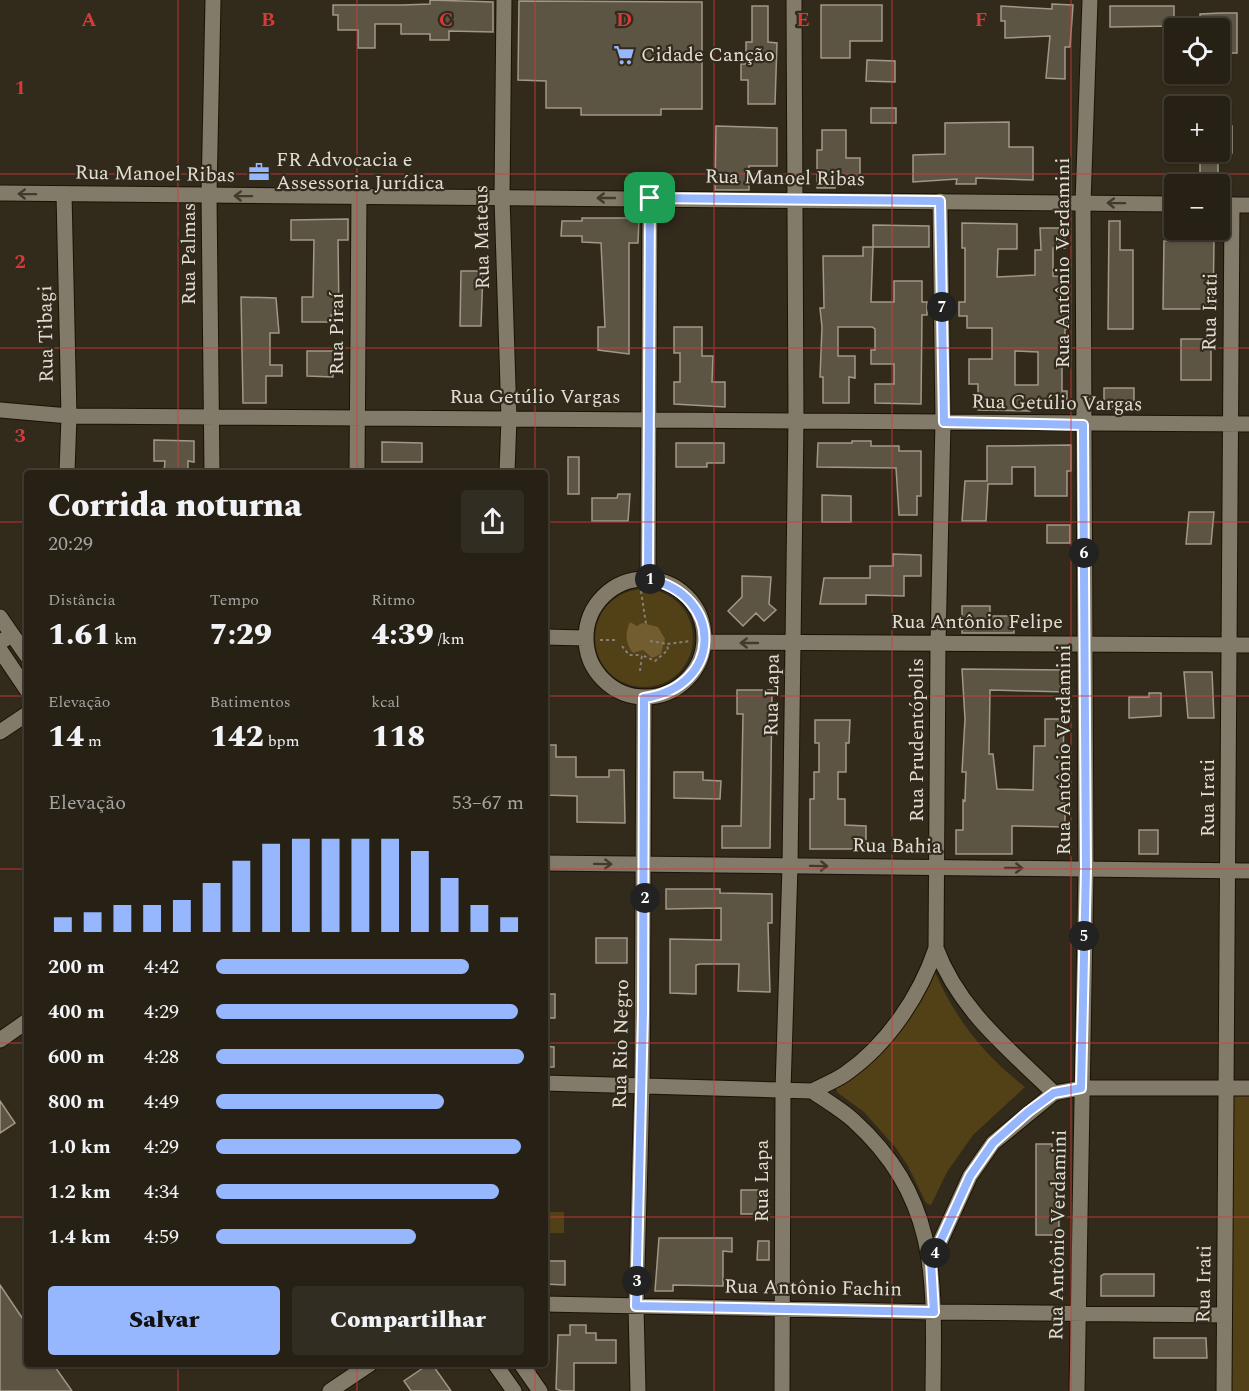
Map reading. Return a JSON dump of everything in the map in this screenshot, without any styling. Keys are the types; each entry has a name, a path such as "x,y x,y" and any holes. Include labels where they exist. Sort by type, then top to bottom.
{"street":[{"name":"Rua Palmas","path":"212,470 209,195 213,0"},
{"name":"Rua Mateus","path":"504,0 502,198 509,418 507,470"},
{"name":"Rua Lapa","path":"782,1391 783,1090 790,866 796,419 794,0"},
{"name":"Rua Antônio Verdamini","path":"1077,1391 1086,869 1083,203 1090,0"},
{"name":"Rua Manoel Ribas","path":"0,193 1164,204"},
{"name":"Rua Tibagi","path":"64,194 69,416 67,470"},
{"name":"Rua Piraí","path":"357,470 359,196"},
{"path":"644,583 649,418 650,198"},
{"name":"Rua Prudentópolis","path":"548,1083 812,1091 845,1074 889,1033 918,991 936,948 938,643 944,422 940,201"},
{"path":"1230,205 1249,205"},
{"name":"Rua Irati","path":"1224,1391 1230,645 1226,240"},
{"name":"Rua Getúlio Vargas","path":"0,410 69,416 796,419 1083,425 1249,424"},
{"path":"629,581 644,583 666,582 682,592 695,606 703,623 696,667 679,688 662,695 644,698 626,695 603,680 588,656 590,639 588,619 604,595 629,581"},
{"path":"0,617 24,652"},
{"path":"548,637 590,639"},
{"name":"Rua Antônio Felipe","path":"699,641 1249,645"},
{"path":"0,650 24,686"},
{"name":"Rua Rio Negro","path":"638,1391 636,1306 645,864 644,698"},
{"path":"0,732 24,716"},
{"name":"Rua Bahia","path":"548,863 1249,871"},
{"path":"936,948 946,976 974,1015 1054,1093"},
{"path":"0,1040 24,1023"},
{"path":"931,1262 970,1176 993,1143 1054,1093 1081,1088 1249,1089"},
{"path":"812,1091 852,1119 882,1150 921,1215 931,1262 934,1312 933,1391"},
{"name":"Rua Antônio Fachin","path":"548,1304 1224,1315"},
{"path":"330,1391 366,1367"},
{"path":"497,1367 514,1391"},
{"path":"523,1367 540,1391"}],"path":[{"path":"644,583 646,624"},
{"path":"590,639 618,640"},
{"path":"650,641 667,644 699,641"},
{"path":"622,646 629,655 642,655 655,661 668,650 667,644"},
{"path":"640,671 642,655"}],"shaded area":[{"path":"644,589 663,593 679,603 689,619 693,638 689,657 679,673 663,683 644,687 625,683 609,673 599,657 595,638 599,619 609,603 625,593"},
{"path":"630,622 637,626 642,623 658,627 665,639 661,654 652,658 643,650 633,653 627,638"},
{"path":"934,970 951,1004 972,1035 996,1062 1025,1087 973,1135 947,1172 931,1205 926,1203 908,1166 896,1148 864,1112 838,1093 835,1087 853,1076 881,1051 904,1021"},
{"path":"1229,1095 1249,1095 1249,1391 1226,1391"},
{"path":"548,1212 564,1212 564,1233 548,1233"}],"building":[{"path":"430,0 493,2 493,32 449,31 449,40 430,40 430,34 401,34 401,24 375,24 375,48 358,48 358,30 338,30 338,15 333,15 333,5 430,4"},
{"name":"Cidade Canção","path":"519,1 702,2 702,109 661,109 661,115 581,115 581,108 546,108 546,81 518,80"},
{"path":"1052,4 1073,5 1070,47 1065,47 1065,79 1046,78 1050,36 1005,38 1005,21 1001,21 1001,6 1052,9"},
{"path":"821,5 882,5 882,41 850,41 850,58 821,58"},
{"path":"752,6 768,6 768,42 777,43 775,104 748,104 748,80 741,80 741,64 746,64 746,42 752,42"},
{"path":"1110,6 1174,6 1174,18 1164,18 1164,26 1110,27"},
{"path":"1237,13 1237,53 1230,53 1230,18 1200,18 1200,14"},
{"path":"867,60 895,61 895,82 866,81"},
{"path":"871,108 896,108 896,123 871,123"},
{"path":"1009,122 1009,147 1033,147 1033,180 976,178 976,184 956,184 957,179 913,182 913,155 945,154 945,123"},
{"path":"716,126 777,128 777,166 749,166 749,190 715,190"},
{"path":"1230,126 1232,126 1232,153 1230,153"},
{"path":"822,130 846,130 846,158 860,158 860,185 835,184 835,188 817,188 817,150 822,150"},
{"path":"1200,162 1218,162 1218,174 1200,174"},
{"path":"582,218 639,218 638,243 629,243 629,354 598,350 598,327 605,327 601,243 582,242 582,236 561,236 562,221 582,221"},
{"path":"348,219 348,240 338,240 339,314 331,315 331,322 302,322 302,297 313,297 314,240 291,240 291,220"},
{"path":"1109,221 1120,221 1120,250 1133,250 1133,329 1108,329"},
{"path":"962,223 1017,224 1017,249 998,249 997,277 1035,275 1035,250 1041,250 1040,228 1065,228 1065,248 1053,248 1053,276 1065,277 1068,329 1065,329 1065,357 1062,357 1062,391 1067,391 1067,406 1030,406 1030,411 978,410 978,384 969,384 969,359 992,359 992,328 967,328 967,316 959,316 959,302 965,302 965,248 962,248","holes":["1015,351 1038,352 1038,385 1015,385"]},
{"path":"873,225 929,226 929,247 873,247"},
{"path":"1164,241 1214,241 1213,309 1163,309"},
{"path":"863,247 873,247 871,302 894,302 894,281 922,281 922,302 927,302 927,315 922,315 921,404 875,403 875,384 894,384 894,364 871,364 871,350 875,350 875,329 872,327 838,327 838,356 855,356 855,378 849,377 849,403 823,403 823,377 820,377 822,327 820,308 824,308 823,256 863,256"},
{"path":"461,271 483,271 481,326 460,326"},
{"path":"241,297 276,298 279,333 270,333 270,365 282,365 282,376 266,376 266,403 243,403"},
{"path":"674,327 702,327 702,356 713,356 712,382 725,382 725,407 674,404 674,382 680,382 680,353 674,353"},
{"path":"1181,339 1211,339 1211,380 1181,380"},
{"path":"307,351 333,351 333,377 307,376"},
{"path":"1104,388 1134,388 1134,407 1104,407"},
{"path":"154,440 194,441 194,462 188,461 188,470 164,470 165,461 154,461"},
{"path":"852,441 871,441 871,446 899,446 899,451 921,451 921,496 917,496 917,515 899,515 896,468 817,467 818,443 852,443"},
{"path":"382,442 422,443 422,462 382,462"},
{"path":"676,443 724,443 724,463 707,463 707,467 676,467"},
{"path":"1071,445 1071,471 1067,471 1067,496 1035,496 1035,467 1012,467 1012,484 988,484 986,521 962,521 965,481 987,481 987,446"},
{"path":"568,457 579,457 579,494 568,494"},
{"path":"618,494 630,494 628,521 592,521 592,498 617,498"},
{"path":"822,495 851,496 851,522 822,522"},
{"path":"1189,512 1214,512 1211,544 1186,544"},
{"path":"1047,525 1070,525 1070,543 1047,543"},
{"path":"893,554 921,555 921,576 904,576 904,596 866,595 866,604 820,604 824,578 870,578 870,566 893,566"},
{"path":"742,576 771,577 769,604 776,610 764,621 756,613 743,626 728,611 742,597"},
{"path":"962,606 990,606 990,616 1014,616 1014,633 962,633"},
{"path":"962,669 1067,670 1067,692 990,690 989,754 993,754 997,789 1033,790 1034,746 1045,746 1045,719 1064,719 1062,803 1065,803 1065,827 1012,826 1012,854 956,854 956,830 963,830 966,772 962,772 965,719"},
{"path":"1184,672 1212,672 1214,718 1188,718"},
{"path":"737,690 772,690 770,848 722,848 722,826 741,826 743,714 737,714"},
{"path":"1149,693 1161,693 1161,716 1129,718 1129,697 1149,697"},
{"path":"815,720 850,720 849,743 846,743 846,772 838,772 838,799 845,799 845,825 866,826 866,849 810,849 810,799 814,799 814,772 819,772 819,743 815,743"},
{"path":"548,745 556,745 556,757 576,757 576,777 609,777 609,770 624,770 625,823 577,822 577,796 548,795"},
{"path":"674,772 703,772 703,780 721,781 720,799 674,798"},
{"path":"1139,830 1158,830 1158,854 1139,854"},
{"path":"666,889 720,889 720,893 772,894 772,923 768,923 770,992 738,991 739,964 700,964 696,965 696,994 670,993 670,939 721,940 721,908 666,909"},
{"path":"596,938 627,938 627,963 596,963"},
{"path":"548,994 555,994 555,1018 548,1018"},
{"path":"548,1046 554,1047 554,1067 548,1067"},
{"path":"0,1101 15,1123 0,1133"},
{"path":"1036,1144 1052,1144 1052,1150 1059,1150 1059,1235 1036,1235"},
{"path":"741,1190 769,1190 769,1214 741,1214"},
{"path":"659,1238 732,1238 732,1252 723,1251 723,1286 673,1285 673,1291 655,1291"},
{"path":"758,1241 769,1241 769,1260 757,1260"},
{"path":"548,1261 565,1261 565,1285 548,1284"},
{"path":"1104,1274 1154,1274 1154,1296 1101,1296 1101,1276"},
{"path":"0,1285 24,1321 24,1367 55,1367 72,1391 0,1391"},
{"path":"570,1325 586,1325 586,1333 596,1333 596,1340 616,1340 616,1363 574,1363 574,1391 562,1391 556,1389 558,1335 570,1335"},
{"path":"1154,1338 1206,1338 1207,1358 1154,1358"},
{"path":"425,1367 434,1367 451,1391 411,1391 404,1381"}],"place":[{"name":"Cidade Canção","path":"624,55"},
{"name":"FR Advocacia e Assessoria Jurídica","path":"259,172"}],"route":[{"path":"650,198 940,201 944,422 1083,425 1086,869 1081,1088 1054,1093 1028,1112 993,1143 970,1176 947,1221 931,1262 934,1312 636,1306 645,864 644,698 662,695 679,688 692,675 701,660 705,642 703,623 695,606 682,592 666,582 648,579 650,198"}]}
